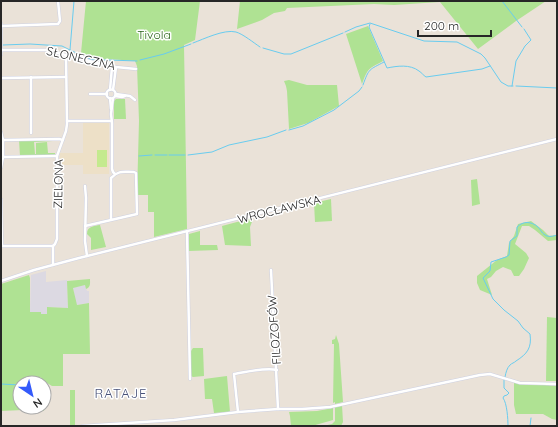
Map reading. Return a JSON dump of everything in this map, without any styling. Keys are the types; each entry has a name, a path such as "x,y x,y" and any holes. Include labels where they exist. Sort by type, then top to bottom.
{"street":[{"path":"1,26 58,24 60,21 58,1"},
{"path":"1,23 1,55"},
{"name":"SŁONECZNA","path":"1,50 40,49 112,67 136,69"},
{"name":"ZIELONA","path":"53,265 52,246 57,239 57,156 63,140 67,121 66,55"},
{"path":"112,67 112,169 115,174"},
{"path":"107,94 108,91 112,90 116,67"},
{"path":"1,78 66,76"},
{"path":"31,77 31,136"},
{"path":"90,94 107,94 108,97 126,96 132,97 135,100"},
{"path":"67,121 112,121"},
{"path":"1,132 3,140 3,157 1,168"},
{"path":"3,140 31,136 63,140"},
{"name":"WROCŁAWSKA","path":"1,281 32,270 557,139"},
{"path":"3,157 57,156"},
{"path":"85,226 111,220 137,214 136,173 118,172 111,178 111,220"},
{"path":"85,186 85,241 87,256"},
{"path":"1,198 2,246 52,246"},
{"path":"187,231 190,379"},
{"name":"FILOZOFÓW","path":"238,412 234,374 277,370 271,270"},
{"path":"277,370 278,410"},
{"path":"82,426 174,420 238,412 330,407 490,374 520,383 557,384"}],"shaded area":[{"path":"83,122 109,123 109,174 83,174 83,165 59,165 60,153 83,153"},
{"path":"46,271 46,282 67,280 68,308 47,307 47,314 30,312 31,275"},
{"path":"85,285 87,291 89,291 89,303 76,305 73,287"}],"green space":[{"name":"Tivola","path":"86,1 200,1 195,40 184,45 187,229 154,237 154,212 148,212 148,195 137,195 139,121 137,66 135,61 93,59 81,53"},
{"path":"240,1 546,1 478,49 440,2 287,8 285,11 274,13 262,20 237,29"},
{"path":"368,26 383,61 369,70 362,84 346,34"},
{"path":"289,80 307,85 337,85 339,106 308,123 289,129 287,91 284,81"},
{"path":"116,99 125,99 126,119 114,119 114,101"},
{"path":"19,140 54,140 34,142 35,154 36,143 47,142 48,153 55,153 55,155 20,156"},
{"path":"97,150 107,150 107,167 97,167"},
{"path":"477,179 480,204 472,206 471,180"},
{"path":"331,199 332,221 315,222 314,203"},
{"path":"252,218 250,227 251,246 225,245 222,226"},
{"path":"531,221 549,236 557,235 557,240 548,241 529,226 522,226 515,244 526,253 529,258 524,269 519,276 514,276 511,270 503,267 487,279 492,295 480,290 477,283 477,276 497,260 507,256 509,243 514,236 518,224"},
{"path":"100,225 106,247 91,250 91,238 87,234 87,231 91,227"},
{"path":"200,231 200,245 217,245 218,250 189,251 189,234"},
{"path":"29,275 30,312 41,312 41,314 47,314 47,307 68,308 67,281 90,279 90,285 88,288 86,289 85,285 73,288 77,305 89,303 90,354 63,354 63,386 52,386 52,375 12,375 12,410 1,411 1,284"},
{"path":"547,317 557,318 557,381 546,381"},
{"path":"336,335 339,344 343,402 335,404 335,402 333,403 334,344 332,344 332,340 335,339"},
{"path":"193,348 203,348 204,376 191,376 191,351"},
{"path":"227,376 230,412 214,413 212,399 205,399 204,379"},
{"path":"514,381 520,383 557,386 557,420 543,414 516,414 514,405"},
{"path":"70,390 75,390 75,425 70,425"},
{"path":"342,405 343,422 341,426 323,426 332,424 335,421 335,407"},
{"path":"333,408 333,420 312,426 291,426 289,412 317,411"}],"waterway":[{"path":"70,50 74,1"},
{"path":"502,1 522,27"},
{"path":"345,32 370,23 424,41 457,42 481,54 501,82 508,86 513,86"},
{"path":"370,24 369,27 387,68 408,66 419,71 426,77 482,69 490,66"},
{"path":"512,86 516,61 525,46 531,40 524,29"},
{"path":"193,43 214,35 231,31 242,35 260,47"},
{"path":"263,48 284,54 291,54 343,33"},
{"path":"3,45 30,44 62,46 93,60 107,60"},
{"path":"140,60 164,54 191,44"},
{"path":"109,60 137,61"},
{"path":"363,85 370,70 384,62"},
{"path":"516,86 557,88"},
{"path":"289,130 303,126 334,110 362,87"},
{"path":"188,155 212,152 229,145 267,137 286,130"},
{"path":"139,156 152,155"},
{"path":"155,155 167,155"},
{"path":"169,155 185,155"},
{"path":"505,377 509,366 523,356 528,350 530,334 493,299 483,278 490,271 491,262 509,255 510,241 517,236 517,227 519,225 530,223 538,227 547,236 557,235"},
{"path":"504,380 504,388 509,393 503,398 506,407 508,426"},
{"path":"1,384 12,385"},
{"path":"530,426 531,418"}],"district":[{"name":"RATAJE","path":"121,393"}]}
